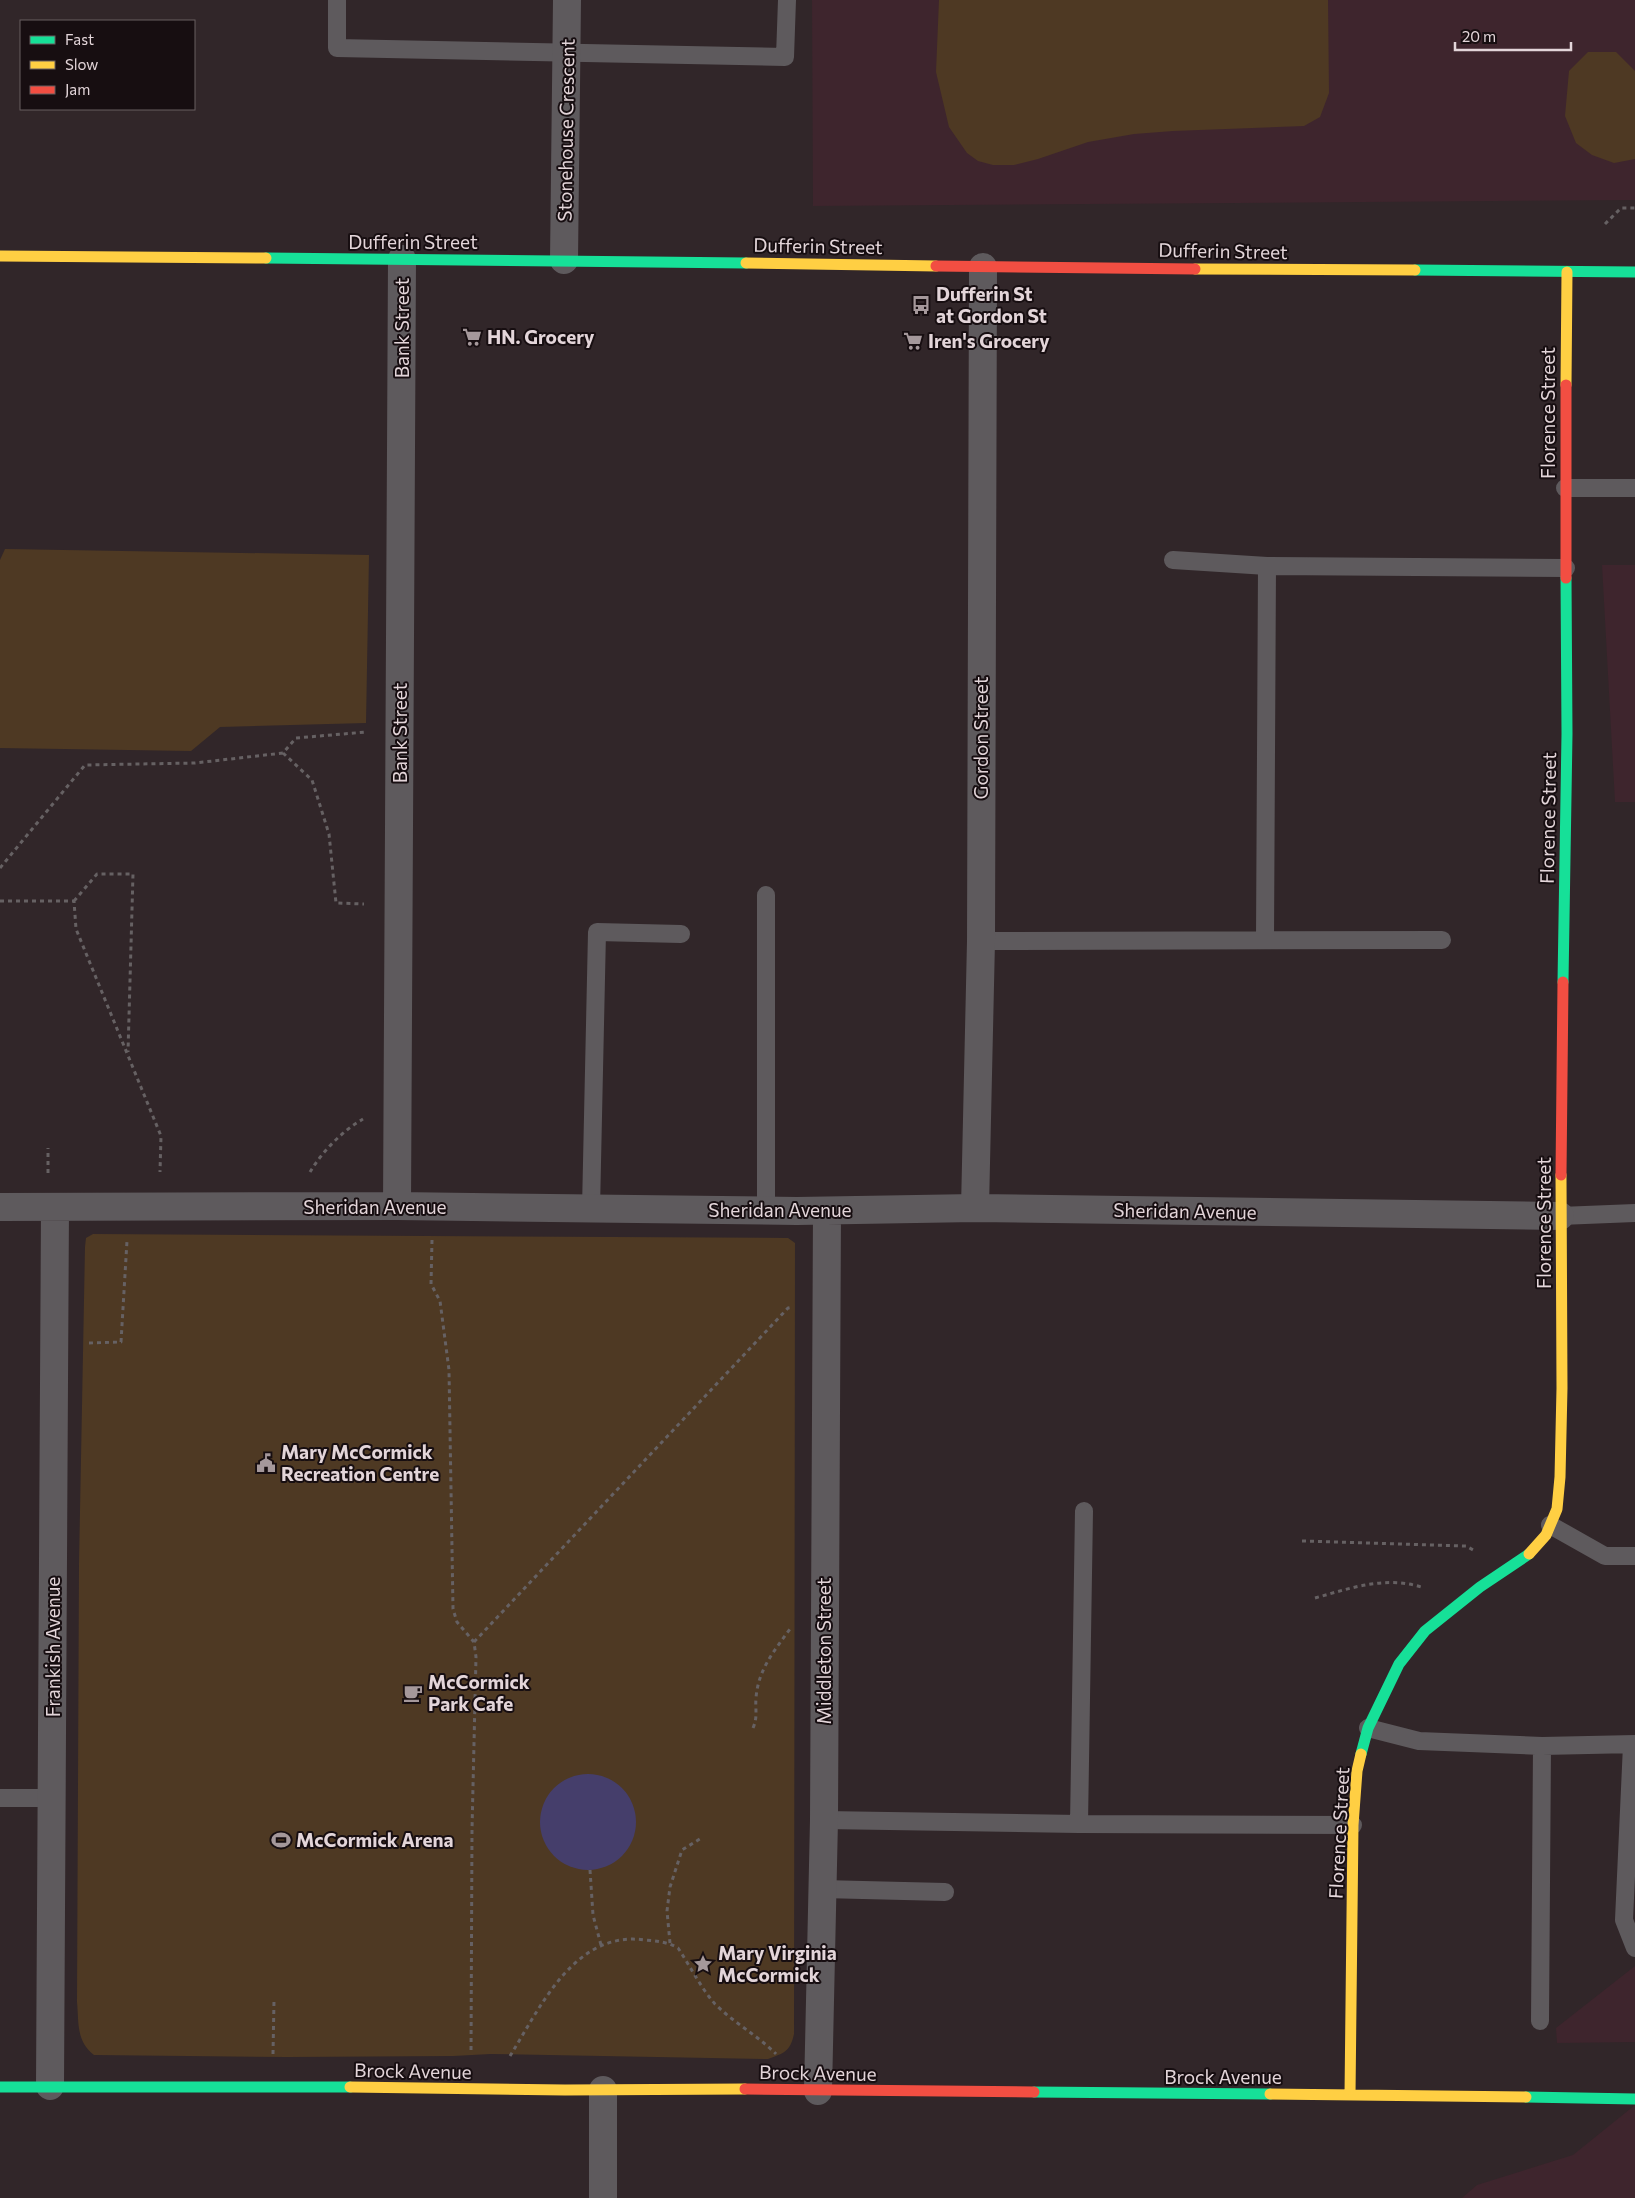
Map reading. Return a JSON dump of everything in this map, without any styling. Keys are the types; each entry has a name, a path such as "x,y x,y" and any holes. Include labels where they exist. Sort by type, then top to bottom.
{"street":[{"name":"Stonehouse Crescent","path":"564,260 568,0"},
{"name":"Dufferin Street","path":"0,256 564,260 983,267 1635,272"},
{"name":"Bank Street","path":"396,1206 402,259"},
{"name":"Gordon Street","path":"975,1208 981,941 983,267"},
{"name":"Florence Street","path":"1350,2095 1353,1825 1357,1771 1368,1728 1399,1664 1425,1631 1480,1587 1526,1557 1546,1535 1557,1509 1560,1477 1562,1388 1560,1216 1567,734 1565,488 1567,272"},
{"name":"Sheridan Avenue","path":"0,1207 396,1206 432,1208 766,1211 975,1208 1560,1216"},
{"name":"Frankish Avenue","path":"50,2086 55,1208"},
{"name":"Middleton Street","path":"818,2091 824,1820 826,1211"},
{"name":"Brock Avenue","path":"0,2086 1350,2095 1635,2100"},
{"path":"603,2090 603,2198"}],"lane":[{"path":"337,0 337,48 567,51 785,57 787,0"},
{"path":"1565,488 1635,488"},
{"path":"1173,560 1268,566 1566,568"},
{"path":"1265,939 1268,566"},
{"path":"766,895 766,1211"},
{"path":"591,1209 597,932 681,934"},
{"path":"981,941 1442,940"},
{"path":"1560,1216 1635,1213"},
{"path":"1079,1824 1084,1510"},
{"path":"1550,1526 1606,1556 1635,1556"},
{"path":"1368,1728 1419,1741 1542,1746 1633,1744 1624,1920 1635,1948"},
{"path":"1540,2021 1542,1746"},
{"path":"0,1798 53,1798"},
{"path":"824,1820 1079,1824 1353,1825"},
{"path":"822,1890 945,1892"}],"path":[{"path":"1605,224 1621,208 1635,208"},
{"path":"0,868 85,766 195,763 283,753 296,738 374,732"},
{"path":"283,753 312,780 329,834 336,904 371,904"},
{"path":"128,1053 133,874 97,874 74,901 76,929 128,1053 160,1136 160,1181"},
{"path":"0,901 74,901"},
{"path":"309,1174 318,1158 353,1125 366,1118"},
{"path":"48,1148 48,1181"},
{"path":"432,1208 431,1284 440,1301 450,1370 453,1609 457,1622 474,1642 476,1657 471,2062"},
{"path":"87,1343 121,1342 128,1238"},
{"path":"474,1642 788,1308 796,1306"},
{"path":"1302,1541 1466,1546 1480,1553"},
{"path":"1315,1598 1362,1584 1412,1584 1431,1590"},
{"path":"753,1728 757,1717 756,1698 760,1676 768,1658 792,1628"},
{"path":"670,1943 667,1911 670,1887 682,1850 703,1837"},
{"path":"590,1870 592,1915 601,1945"},
{"path":"506,2061 542,2001 582,1958 589,1952 611,1941 635,1938 670,1943 678,1948 714,2002 735,2023 766,2045 777,2056 778,2062"},
{"path":"272,2062 274,2000"}],"shaded area":[{"path":"812,0 1635,0 1635,200 813,206"},
{"path":"939,0 1328,0 1329,93 1320,117 1304,126 1134,134 1088,142 1014,165 993,165 978,161 967,153 949,127 936,72"},
{"path":"1588,52 1616,52 1635,71 1635,159 1614,163 1592,155 1576,143 1565,116 1569,71"},
{"path":"5,549 369,555 366,723 220,727 191,751 0,748 0,560"},
{"path":"1602,565 1635,565 1635,802 1615,802"},
{"path":"93,1234 788,1238 795,1243 794,2034 791,2045 786,2051 768,2059 491,2054 287,2057 94,2055 88,2050 81,2038 77,2002 79,1564 85,1247 86,1238"},
{"path":"588,1774 606,1778 622,1788 632,1804 636,1822 632,1840 622,1856 606,1866 588,1870 570,1866 554,1856 544,1840 540,1822 544,1804 554,1788 570,1778"},
{"path":"1635,1966 1635,2042 1557,2043 1556,2028"},
{"path":"1635,2105 1635,2198 1462,2198 1477,2185 1573,2155"}],"traffic: fast":[{"path":"266,258 746,263"},
{"path":"1415,270 1635,272"},
{"path":"1563,982 1567,734 1566,578"},
{"path":"1361,1754 1368,1728 1399,1664 1425,1631 1480,1587 1529,1554"},
{"path":"0,2087 350,2087"},
{"path":"1034,2092 1270,2094"},
{"path":"1526,2097 1635,2099"}],"traffic: slow":[{"path":"0,256 266,258"},
{"path":"746,263 936,266"},
{"path":"1195,269 1415,270"},
{"path":"1566,385 1567,272"},
{"path":"1529,1554 1546,1535 1557,1509 1560,1477 1562,1388 1561,1175"},
{"path":"1350,2095 1353,1825 1357,1771 1361,1754"},
{"path":"350,2087 565,2090 745,2089"},
{"path":"1270,2094 1526,2097"}],"traffic: jam":[{"path":"936,266 1195,269"},
{"path":"1566,385 1566,578"},
{"path":"1561,1175 1563,982"},
{"path":"745,2089 1034,2092"}],"place":[{"name":"Dufferin St at Gordon St","path":"921,305"},
{"name":"HN. Grocery","path":"472,337"},
{"name":"Iren's Grocery","path":"913,341"},
{"name":"Mary McCormick Recreation Centre","path":"266,1463"},
{"name":"McCormick Park Cafe","path":"413,1693"},
{"name":"McCormick Arena","path":"281,1840"},
{"name":"Mary Virginia McCormick","path":"703,1964"}]}
